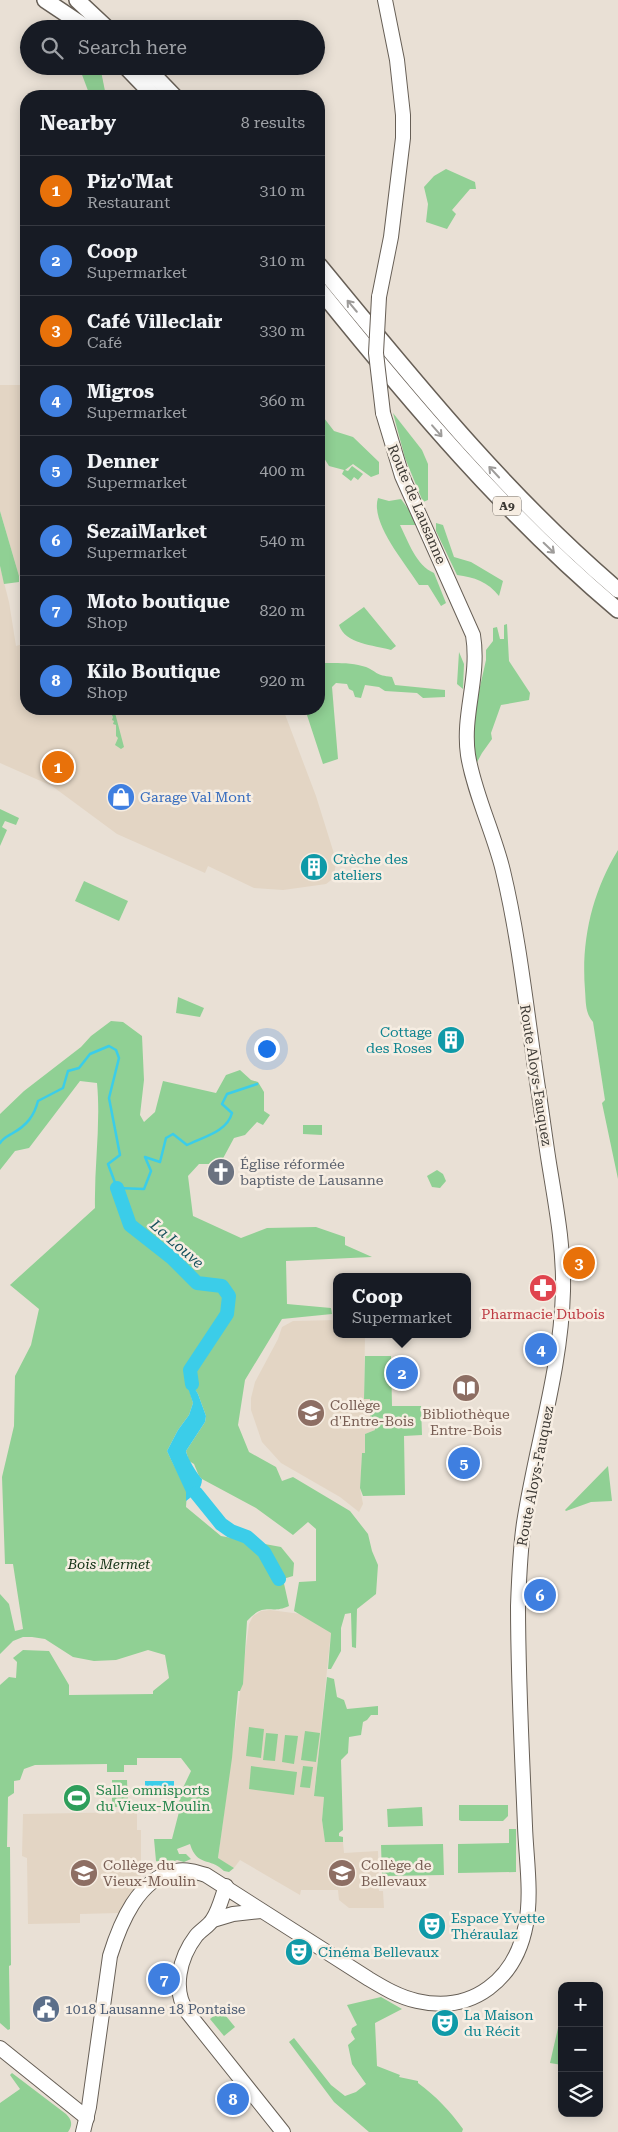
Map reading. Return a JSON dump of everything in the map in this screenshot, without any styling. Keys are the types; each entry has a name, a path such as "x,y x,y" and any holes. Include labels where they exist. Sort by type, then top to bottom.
{"highway":[{"path":"45,0 74,20"},
{"path":"56,0 77,20"},
{"path":"77,0 98,20"},
{"path":"134,75 148,90"},
{"path":"154,75 168,90"},
{"name":"A9","path":"325,272 479,456 556,535 618,590"},
{"name":"A9","path":"325,296 405,394 491,490 552,552 618,610"}],"main road":[{"name":"Route de Lausanne","path":"384,0 398,60 402,138 391,237 379,298 376,353 383,413 402,476 473,635 475,672 467,740 471,770 489,823"},
{"name":"Route Aloys-Fauquez","path":"83,2132 87,2118 110,1956 119,1930 133,1903 151,1883 164,1874 176,1870 188,1870 206,1875 391,1992 420,2002 464,2001 486,1991 513,1962 526,1928 528,1894 521,1729 520,1574 525,1521 556,1364 562,1316 563,1265 558,1214 510,902 489,823"},
{"path":"226,1886 213,1920 197,1936 188,1949 179,1981 181,2002 283,2132"},
{"path":"213,1920 233,1914 261,1911"},
{"path":"0,2048 87,2118"},
{"path":"65,2101 80,2100 91,2089"}],"shaded area":[{"path":"0,385 20,385 20,576 0,511"},
{"path":"0,567 9,602 16,646 20,645 20,715 285,715 316,796 336,860 334,878 326,884 283,890 254,888 208,866 205,873 117,834 52,786 0,763"},
{"name":"Collège d'Entre-Bois","path":"333,1320 333,1338 365,1338 364,1398 370,1399 370,1424 375,1425 375,1430 365,1434 365,1453 362,1454 360,1488 363,1504 359,1512 340,1497 281,1463 262,1442 251,1410 251,1398 255,1382 278,1339 282,1327 293,1321"},
{"path":"270,1610 301,1614 331,1632 314,1795 324,1797 322,1820 325,1842 343,1842 344,1853 378,1851 379,1891 383,1891 384,1908 349,1908 339,1900 338,1890 301,1890 300,1895 240,1860 234,1868 218,1859 249,1624 253,1616 261,1611"},
{"name":"Collège du Vieux-Moulin","path":"137,1812 137,1830 141,1830 141,1882 120,1913 80,1914 80,1923 28,1924 27,1858 22,1856 23,1814"}],"green space":[{"path":"82,75 102,75 105,90 88,90"},
{"path":"446,169 475,182 476,189 470,189 452,210 456,214 447,229 426,222 428,204 424,187 434,176"},
{"path":"393,413 422,450 428,464 428,500 423,502 405,458"},
{"path":"325,419 334,431 353,437 379,462 379,474 371,477 353,464 345,470 348,471 352,466 363,474 358,480 354,477 351,481 342,474 344,470 329,466 325,460"},
{"path":"378,498 389,501 401,499 409,510 416,525 400,525 422,565 434,573 446,603 441,606 428,585 419,585 398,555 379,519"},
{"path":"0,511 19,576 19,582 4,584 0,566"},
{"path":"436,523 443,525 454,557 471,562 503,581 499,596 480,581 457,575 436,531"},
{"path":"364,607 396,646 391,650 361,643 347,636 342,631 339,625"},
{"path":"507,624 509,661 530,693 529,700 501,705 491,733 492,739 476,764 473,735 475,709 486,660 486,650 493,641 493,628 497,627 500,639 504,639 504,625"},
{"path":"459,652 464,664 463,689 457,684"},
{"path":"325,663 361,665 380,675 392,677 395,685 445,690 445,697 423,698 417,693 385,691 379,687 365,685 361,698 355,697 347,684 336,683 332,687 338,759 323,764 307,715 325,715"},
{"path":"112,715 116,715 124,747 121,749 115,745 118,738 116,736 116,725 113,724 114,721 112,720"},
{"path":"0,809 19,818 16,825 5,821 2,827 7,830 0,846"},
{"path":"618,850 618,1179 602,1103 605,1100 593,1022 586,1007 584,971 590,917 601,883"},
{"path":"84,881 128,901 119,921 75,901"},
{"path":"178,997 204,1008 200,1017 176,1013"},
{"name":"Bois Mermet","path":"111,1021 123,1022 142,1036 144,1080 140,1115 144,1122 155,1112 163,1081 216,1093 226,1075 240,1070 251,1080 258,1082 264,1092 264,1111 270,1115 263,1125 257,1122 245,1135 234,1138 220,1164 199,1164 188,1176 193,1216 241,1238 267,1228 316,1227 345,1237 345,1245 372,1257 286,1261 287,1304 331,1308 332,1314 282,1319 245,1380 238,1425 249,1452 276,1467 282,1481 293,1477 350,1511 368,1534 378,1565 376,1594 357,1609 356,1648 352,1647 351,1613 345,1614 341,1628 341,1651 331,1669 328,1669 331,1633 294,1611 299,1582 316,1581 316,1529 308,1522 293,1535 256,1508 199,1476 194,1464 189,1461 186,1451 205,1422 206,1416 198,1394 192,1385 187,1382 193,1403 189,1415 178,1430 167,1451 187,1492 186,1507 221,1536 281,1547 294,1563 293,1576 283,1579 289,1606 258,1611 247,1621 243,1684 240,1691 238,1691 232,1758 218,1858 234,1868 229,1872 224,1871 214,1864 200,1859 196,1856 190,1844 177,1849 179,1854 186,1854 191,1859 184,1862 177,1860 165,1865 156,1861 154,1839 172,1839 182,1790 191,1771 181,1758 137,1758 137,1765 124,1765 124,1772 107,1772 107,1764 35,1765 24,1769 20,1780 14,1781 14,1793 8,1797 7,1847 10,1847 11,1965 9,1966 10,2029 8,2030 0,2023 0,1685 9,1677 16,1678 17,1662 13,1658 23,1650 49,1651 69,1685 69,1695 153,1694 153,1691 169,1678 165,1655 148,1650 116,1660 94,1661 73,1657 45,1639 23,1637 13,1641 0,1654 0,1594 9,1604 15,1631 23,1629 13,1564 5,1564 2,1477 14,1426 15,1376 31,1345 39,1309 10,1285 95,1208 97,1083 80,1081 29,1148 15,1151 0,1170 0,1114 24,1091"},
{"path":"303,1125 322,1125 322,1135 303,1134"},
{"path":"437,1170 443,1174 446,1181 440,1188 432,1187 427,1176"},
{"path":"365,1356 391,1356 392,1406 421,1406 422,1435 404,1436 405,1495 363,1496 360,1488 362,1453 365,1453 365,1434 375,1430 375,1425 370,1425 370,1399 364,1399"},
{"path":"608,1466 612,1501 591,1502 566,1511 565,1510"},
{"path":"327,1677 334,1679 337,1697 344,1700 347,1709 378,1706 378,1715 371,1715 363,1722 361,1735 349,1737 348,1753 341,1760 343,1830 339,1833 339,1836 343,1837 343,1842 325,1842 322,1820 324,1797 314,1796"},
{"path":"249,1727 264,1729 261,1758 246,1756"},
{"path":"305,1731 320,1733 316,1762 301,1760"},
{"path":"266,1733 278,1734 275,1761 263,1760"},
{"path":"285,1735 298,1736 294,1764 282,1762"},
{"path":"251,1766 297,1772 294,1795 249,1789"},
{"path":"303,1766 313,1767 310,1788 300,1787"},
{"path":"112,1780 127,1780 128,1807 112,1807"},
{"path":"459,1805 508,1805 508,1816 503,1821 461,1821 459,1820"},
{"path":"422,1807 423,1826 388,1827 387,1809"},
{"path":"509,1829 516,1829 516,1872 458,1873 458,1844 509,1843"},
{"path":"443,1844 444,1875 382,1876 381,1845"},
{"path":"381,1997 402,2009 375,2023 377,2066 400,2075 399,2077 418,2081 448,2110 463,2129 462,2132 369,2132 334,2102 289,2042 294,2038 331,2085 345,2096 356,2092 366,2084 352,2064 348,2045 355,2039 351,2032 352,2028 357,2025 347,2005"},
{"path":"221,2010 235,2027 224,2036 210,2019"},
{"path":"558,2028 558,2064 550,2063"},
{"path":"12,2073 70,2118 71,2127 68,2132 0,2132 0,2103 20,2089 10,2075"}],"water":[{"path":"186,1382 192,1384 198,1394 206,1416 205,1422 186,1451 192,1465 202,1479 202,1483 195,1494 186,1501 186,1492 167,1451 178,1430 189,1415 193,1403"},
{"path":"145,1781 174,1781 174,1796 145,1796"}],"waterway":[{"path":"0,1143 4,1138 26,1123 32,1116 38,1101 63,1088 68,1071 79,1068 90,1054 109,1046 116,1050 119,1058 109,1098 120,1155 108,1164 117,1188 144,1189 151,1171 145,1157 160,1162 166,1138 173,1134 187,1145 220,1129 229,1120 232,1113 222,1104 227,1094 257,1084"},
{"name":"La Louve","path":"117,1188 130,1225 172,1258 197,1283 222,1286 229,1296 227,1314 190,1370 192,1384"},
{"name":"La Louve","path":"196,1493 221,1524 231,1531 247,1537 264,1552 279,1579"}],"place":[{"name":"Piz'o'Mat","path":"58,767"},
{"name":"Garage Val Mont","path":"121,797"},
{"name":"Crèche des ateliers","path":"314,867"},
{"name":"Cottage des Roses","path":"451,1040"},
{"name":"Église réformée baptiste de Lausanne","path":"221,1172"},
{"name":"Café Villeclair","path":"579,1263"},
{"name":"Pharmacie Dubois","path":"543,1288"},
{"name":"Migros","path":"541,1349"},
{"name":"Coop","path":"402,1373"},
{"name":"Bibliothèque Entre-Bois","path":"466,1388"},
{"name":"Collège d'Entre-Bois","path":"311,1413"},
{"name":"Denner","path":"464,1463"},
{"name":"SezaiMarket","path":"540,1595"},
{"name":"Salle omnisports du Vieux-Moulin","path":"77,1798"},
{"name":"Collège du Vieux-Moulin","path":"84,1873"},
{"name":"Collège de Bellevaux","path":"342,1873"},
{"name":"Espace Yvette Théraulaz","path":"432,1926"},
{"name":"Cinéma Bellevaux","path":"299,1952"},
{"name":"Moto boutique","path":"164,1979"},
{"name":"1018 Lausanne 18 Pontaise","path":"46,2009"},
{"name":"La Maison du Récit","path":"445,2023"},
{"name":"Kilo Boutique","path":"233,2099"}]}
